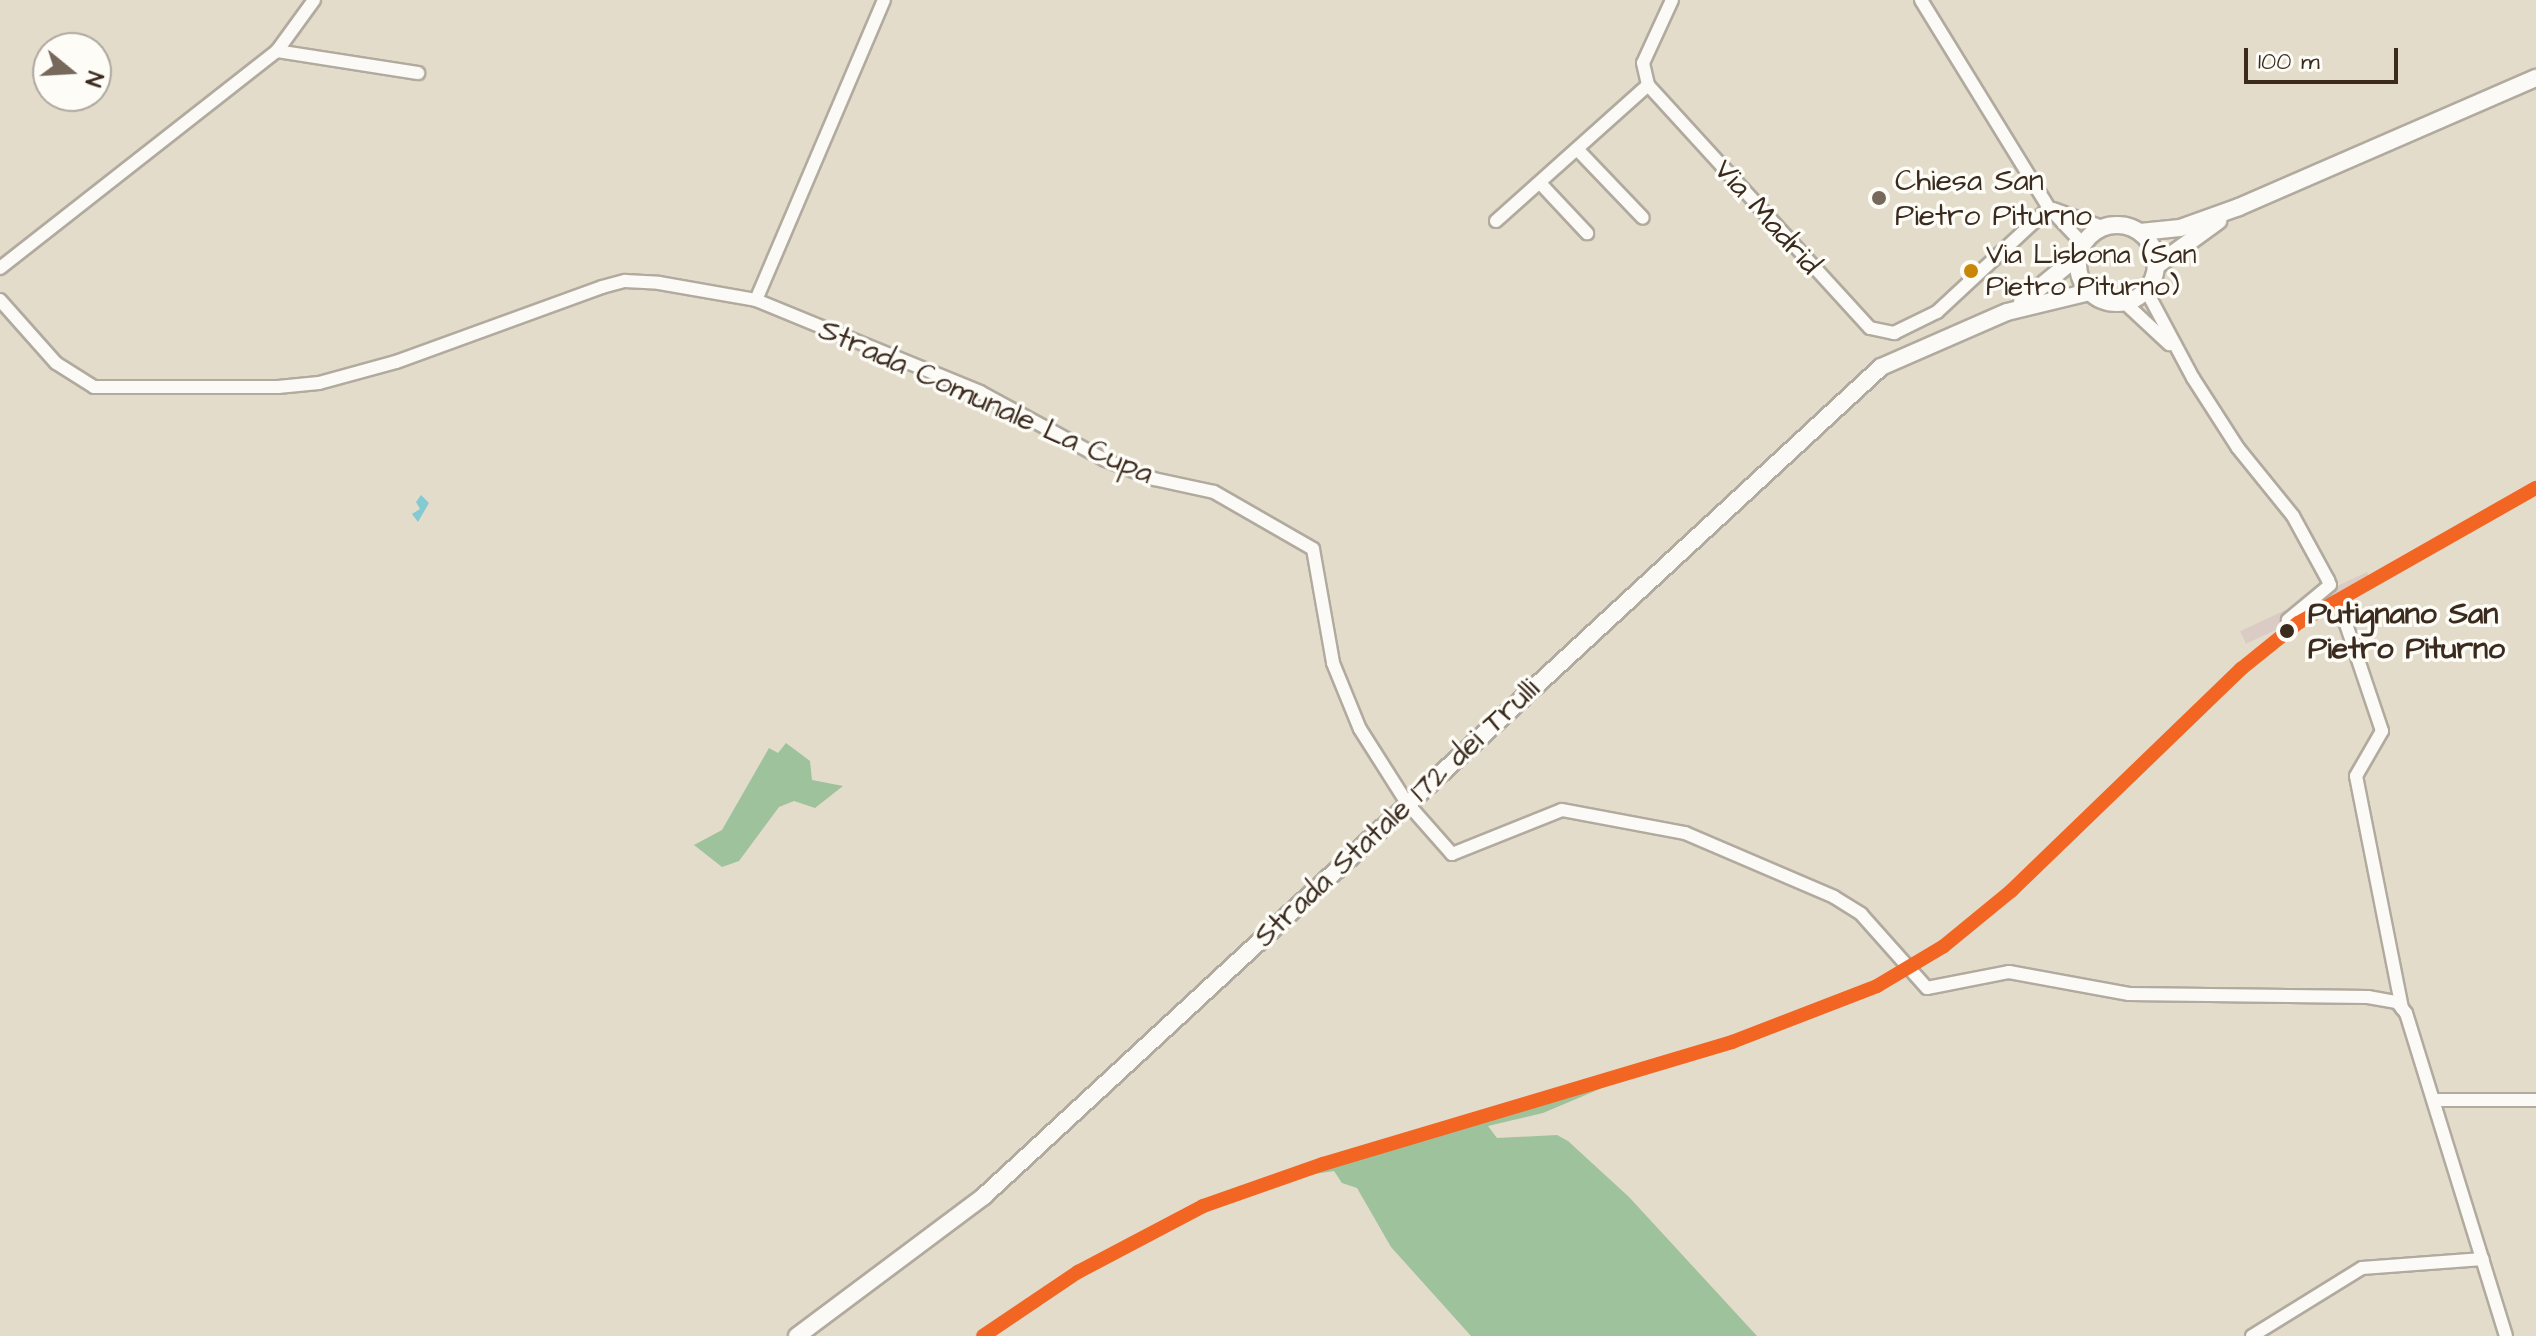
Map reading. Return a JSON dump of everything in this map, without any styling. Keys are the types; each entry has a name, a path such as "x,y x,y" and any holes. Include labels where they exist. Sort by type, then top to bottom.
{"main road":[{"path":"2239,207 2171,251 2156,266 2146,290 2124,302 2111,303 2089,292 2080,250 2102,227 2115,224 2140,232 2180,228 2239,207 2536,78"},
{"path":"2140,232 2149,241 2156,266"},
{"name":"Strada Statale 172 dei Trulli","path":"2007,312 2056,279 2080,250"},
{"name":"Strada Statale 172 dei Trulli","path":"797,1336 984,1196 1881,367 2007,312 2089,292"}],"street":[{"path":"0,268 277,51 314,0"},
{"path":"756,300 884,0"},
{"path":"1496,221 1648,85 1643,63 1672,0"},
{"path":"1921,0 2049,208 2080,250"},
{"path":"277,51 418,73"},
{"name":"Via Madrid","path":"1648,85 1860,320 1894,333 1937,312 2049,208"},
{"path":"1577,149 1643,218"},
{"path":"1540,183 1587,233"},
{"path":"2049,208 2102,227"},
{"name":"Strada Comunale La Cupa","path":"0,300 77,380 94,387 142,389 319,383 437,349 625,281 756,300 980,392 1105,460 1154,479 1214,492 1313,549 1324,628 1339,680 1360,729 1407,803 1452,854 1562,810 1685,833 1849,906 1913,977 1927,988 1941,989 2009,972 2129,994 2368,997 2400,1006"},
{"path":"2146,290 2181,358 2238,448 2293,516 2328,580 2330,585 2288,620"},
{"path":"2124,302 2181,358"},
{"path":"2345,621 2382,731 2356,776 2400,1006 2435,1100 2506,1336"},
{"path":"2435,1100 2536,1100"},
{"path":"2252,1336 2362,1268 2483,1259"}],"shaded area":[{"path":"2367,572 2373,585 2246,644 2240,631"}],"green space":[{"path":"786,743 810,761 812,780 843,786 815,808 794,801 779,807 739,861 722,867 694,845 722,830 769,748 778,753"},
{"path":"1647,1069 1543,1113 1488,1126 1497,1138 1557,1135 1568,1141 1629,1197 1757,1336 1471,1336 1391,1247 1357,1188 1342,1183 1334,1171 1308,1175 1308,1171"}],"water":[{"path":"421,495 429,503 418,522 412,514 420,509 416,502"}],"transit line":[{"path":"983,1336 1078,1272 1203,1206 1323,1164 1732,1042 1877,986 1944,946 2011,891 2241,669 2298,623 2536,488"}],"place":[{"name":"Chiesa San Pietro Piturno","path":"1879,198"},
{"name":"Via Lisbona (San Pietro Piturno)","path":"1971,271"},
{"name":"Putignano San Pietro Piturno","path":"2287,631"}]}
